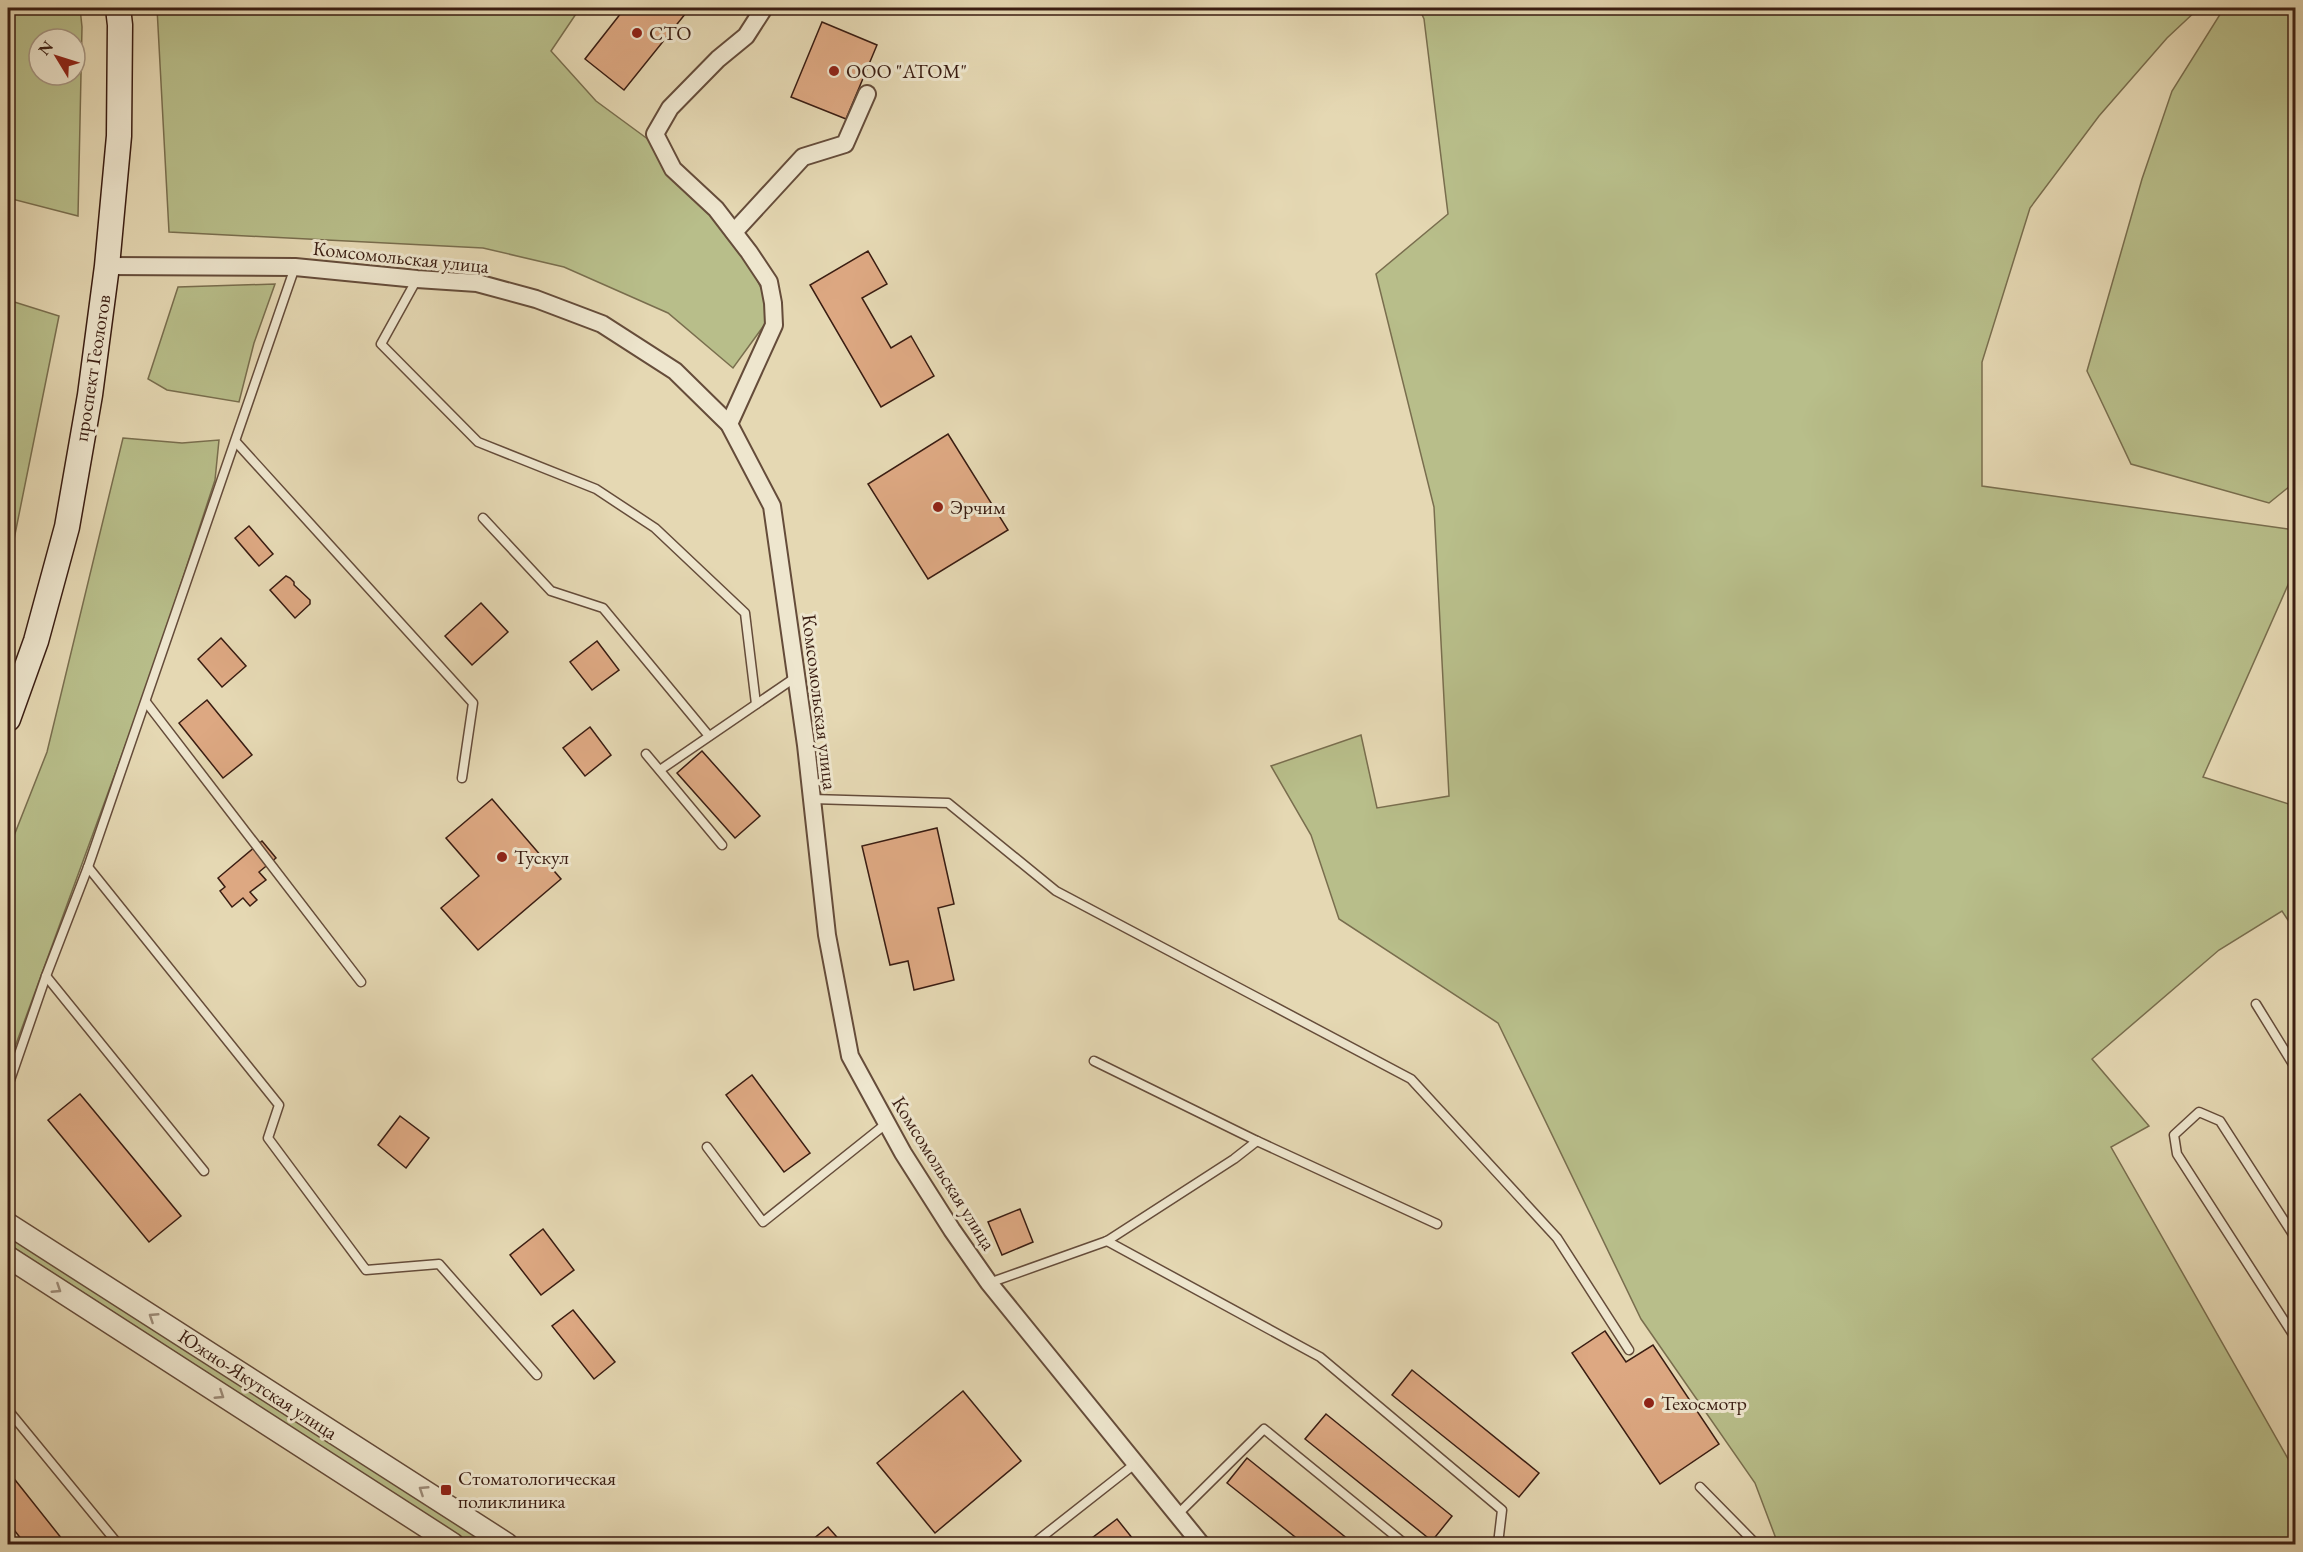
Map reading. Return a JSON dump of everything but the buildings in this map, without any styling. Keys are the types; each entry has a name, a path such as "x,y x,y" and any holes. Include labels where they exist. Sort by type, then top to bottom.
{"main road":[{"name":"проспект Геологов","path":"8,719 36,641 67,526 90,395 107,266 119,136 120,25 118,8"}],"street":[{"path":"729,424 774,325 773,303 768,282 716,209 673,169 656,134 670,108 718,59 746,36 764,8"},
{"path":"734,232 803,157 845,144 867,94"},
{"name":"Комсомольская улица","path":"107,266 295,267 477,283 536,299 602,324 675,371 729,424 772,506 812,799 827,935 850,1056 903,1153 989,1283 1201,1545"},
{"name":"Южно-Якутская улица","path":"8,1224 507,1545"},
{"name":"Южно-Якутская улица","path":"8,1257 453,1545"}],"lane":[{"path":"8,1086 146,702 295,267"},
{"path":"417,279 381,344 478,442 596,489 655,528 745,613 756,704"},
{"path":"236,442 473,703 462,778"},
{"path":"483,518 550,591 603,608 709,736"},
{"path":"660,770 796,676"},
{"path":"146,702 361,982"},
{"path":"646,754 722,845"},
{"path":"812,799 948,803 1056,891 1411,1079 1557,1238 1629,1350"},
{"path":"88,867 279,1105 268,1138 366,1270 439,1264 537,1375"},
{"path":"46,976 204,1171"},
{"path":"2256,1004 2295,1070"},
{"path":"1094,1061 1257,1141 1437,1224"},
{"path":"2295,1239 2220,1122 2199,1112 2174,1136 2177,1154 2295,1339"},
{"path":"707,1147 763,1222 887,1123"},
{"path":"989,1283 1107,1240 1234,1160 1257,1141"},
{"path":"1107,1240 1320,1357 1502,1510 1498,1545"},
{"path":"8,1410 118,1545"},
{"path":"1176,1515 1264,1429 1405,1545"},
{"path":"1034,1544 1136,1463"},
{"path":"1700,1487 1756,1545"}],"green space":[{"path":"8,8 80,8 82,27 27,27 27,87 81,87 78,216 8,198"},
{"path":"157,8 580,8 551,51 596,101 664,151 734,232 773,313 733,368 668,313 564,267 483,248 169,232"},
{"path":"1419,8 2199,8 2167,38 2099,116 2030,208 1982,362 1982,486 2295,530 2295,569 2203,777 2295,806 2295,931 2282,911 2219,950 2092,1059 2149,1126 2111,1147 2295,1471 2295,1544 1778,1544 1755,1483 1641,1319 1498,1023 1339,919 1311,835 1271,766 1361,735 1377,808 1449,796 1434,507 1376,274 1448,214 1424,19"},
{"path":"2224,8 2295,8 2295,482 2269,503 2131,464 2087,371 2142,179 2172,91"},
{"path":"275,284 254,343 239,402 167,390 148,379 178,287"},
{"path":"8,300 59,316 8,569"},
{"path":"123,438 182,443 219,440 215,480 150,678 8,1066 8,851 47,752"},
{"path":"8,1233 483,1541 480,1544 472,1544 8,1244"}],"place":[{"name":"СТО","path":"637,33"},
{"name":"ООО \"АТОМ\"","path":"834,71"},
{"name":"Эрчим","path":"938,507"},
{"name":"Тускул","path":"502,857"},
{"name":"Техосмотр","path":"1649,1403"},
{"name":"Стоматологическая поликлиника","path":"446,1490"}]}
